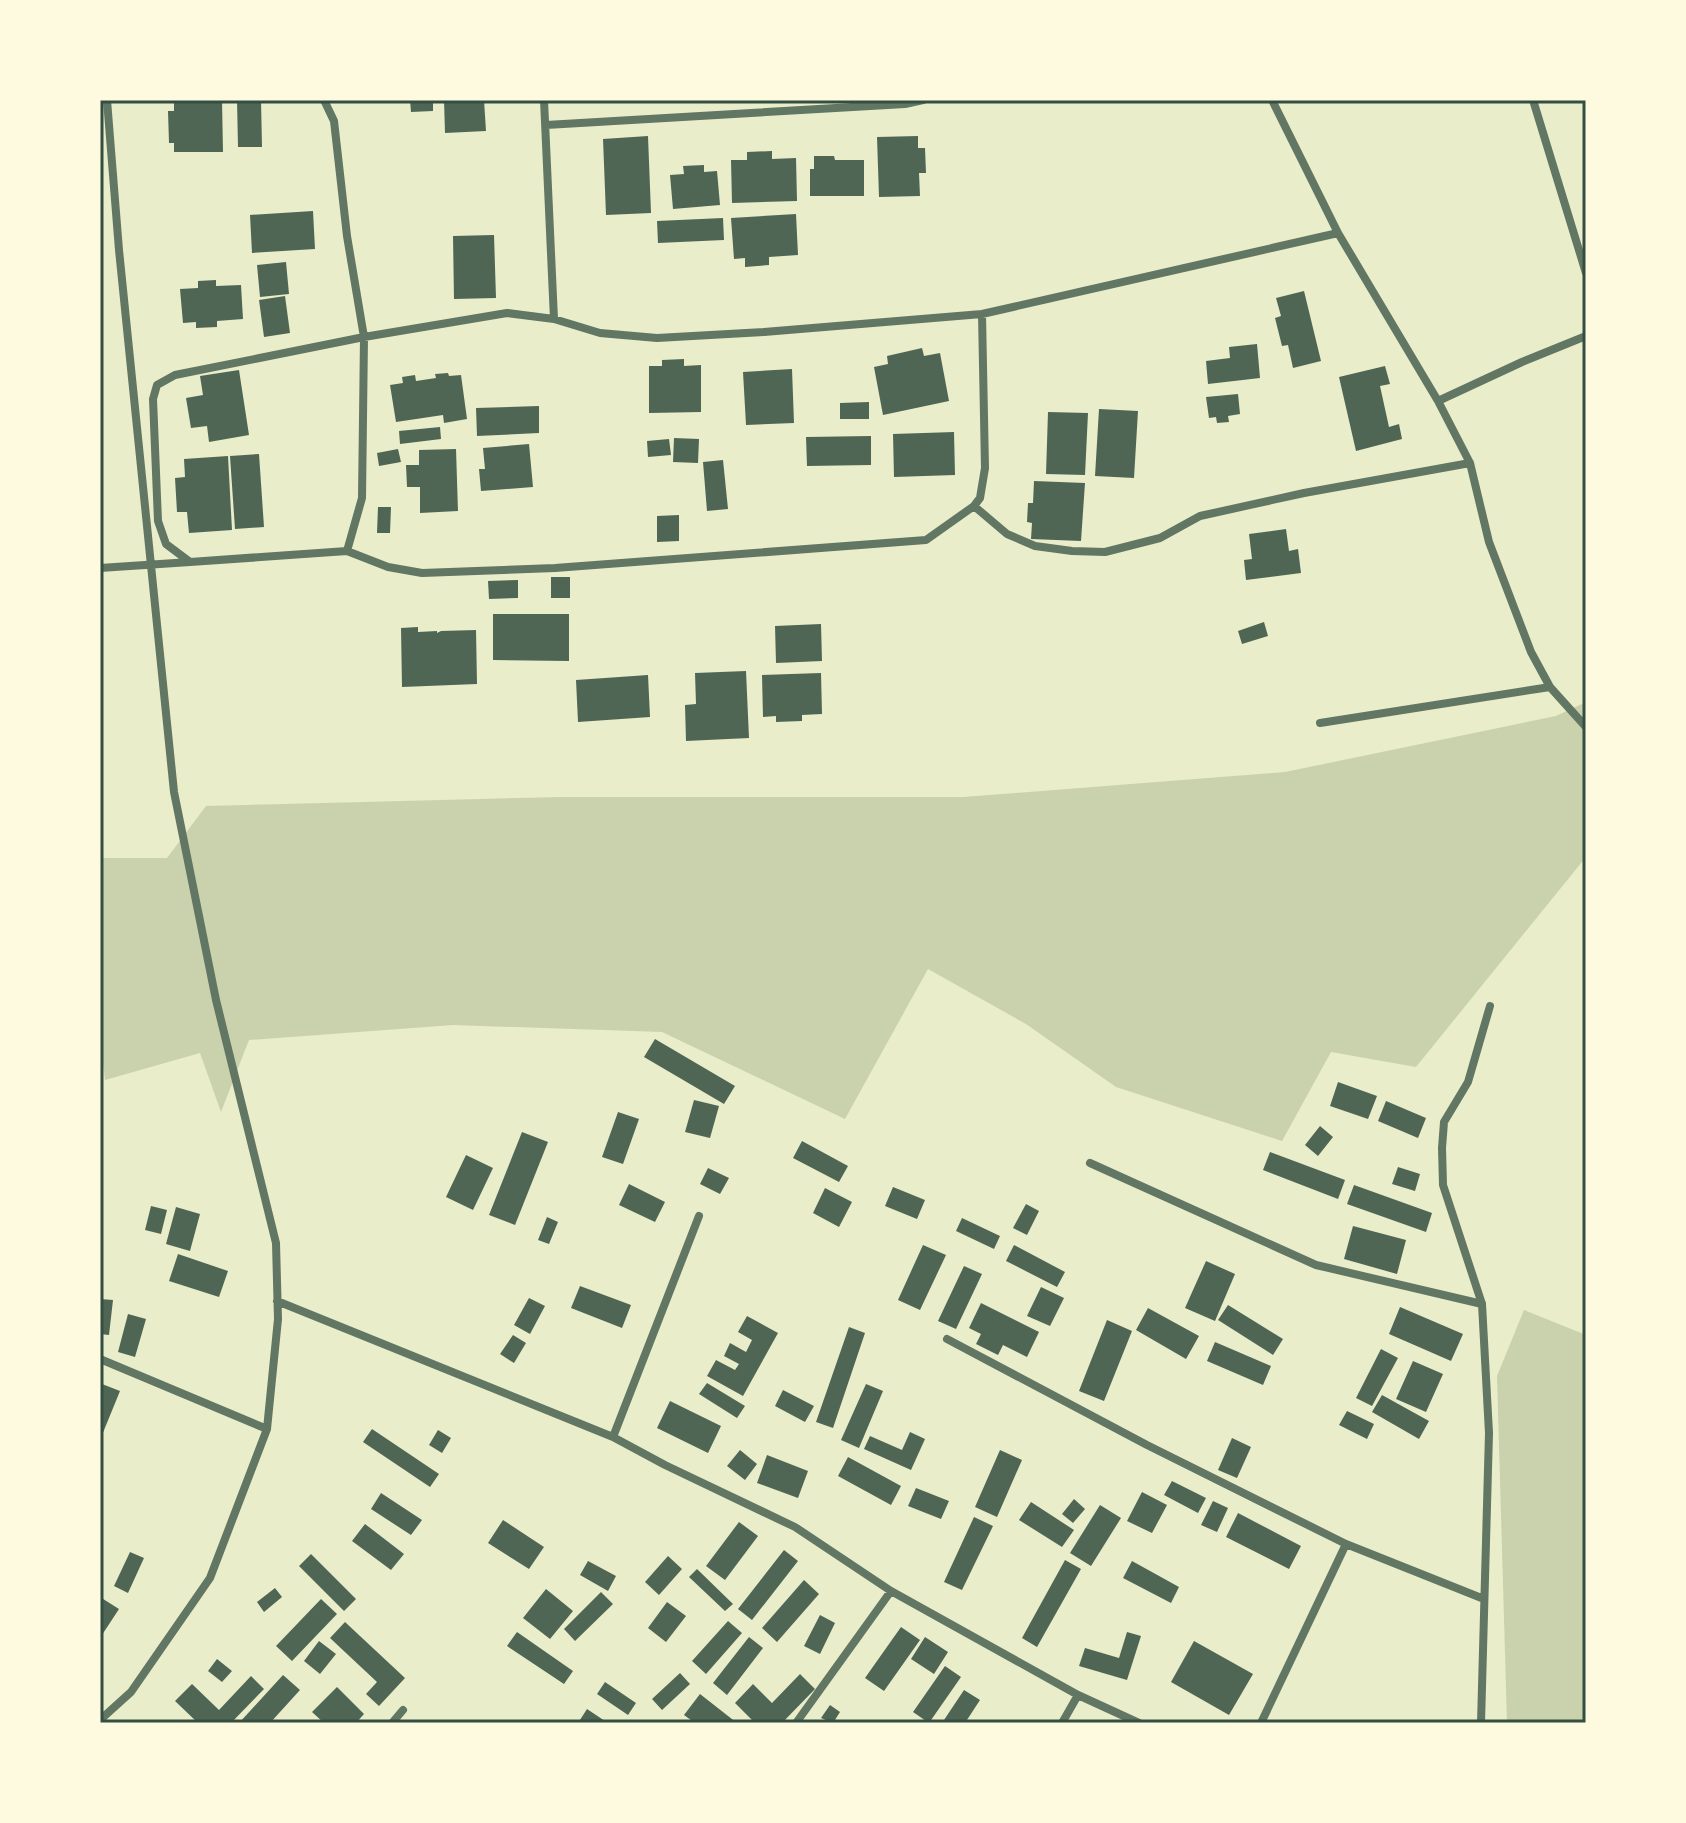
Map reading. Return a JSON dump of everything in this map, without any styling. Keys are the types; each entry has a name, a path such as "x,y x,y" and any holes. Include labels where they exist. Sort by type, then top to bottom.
{"street":[{"path":"100,1720 131,1692 210,1578 267,1429 278,1319 276,1243 216,1000 174,792 107,100"},
{"path":"324,100 334,121 347,236 364,337 362,498 347,551"},
{"path":"544,100 554,319"},
{"path":"546,125 905,104 923,100"},
{"path":"1272,100 1338,233 1438,401 1470,463 1489,542 1531,652 1550,687 1586,727"},
{"path":"1533,100 1586,273"},
{"path":"100,172 112,170"},
{"path":"190,562 166,544 158,521 153,399 157,385 175,375 364,337 507,313 554,319 600,333 657,338 982,314 1338,233"},
{"path":"100,568 347,551 388,567 422,573 555,568 926,540 974,506 980,498 985,468 982,314"},
{"path":"1438,401 1586,336"},
{"path":"974,506 1007,534 1035,546 1105,552 1160,538 1200,516 1304,493 1470,463"},
{"path":"1320,723 1550,687"},
{"path":"1481,1723 1489,1433 1482,1304 1443,1185 1442,1148 1444,1122 1468,1082 1490,1006"},
{"path":"1090,1163 1316,1265 1482,1304"},
{"path":"613,1437 699,1216"},
{"path":"277,1301 613,1437 795,1527 891,1591 1078,1695 1139,1723"},
{"path":"947,1339 1147,1445 1346,1544 1484,1599"},
{"path":"100,1359 267,1429"},
{"path":"1261,1723 1346,1544"},
{"path":"796,1723 891,1591"},
{"path":"1062,1723 1078,1695"},
{"path":"392,1723 403,1710"}],"green space":[{"path":"1586,702 1586,857 1416,1067 1331,1052 1282,1141 1116,1087 1026,1024 928,969 845,1119 662,1032 453,1025 249,1040 221,1112 200,1053 105,1080 100,1036 100,858 167,858 206,806 562,797 963,797 1285,772 1556,716"},
{"path":"1524,1310 1586,1335 1586,1723 1507,1723 1497,1376"}],"building":[{"path":"174,100 222,100 223,152 174,152 174,143 169,143 168,111 174,111"},
{"path":"237,100 261,100 262,147 238,147"},
{"path":"410,100 433,100 433,111 411,112"},
{"path":"444,100 484,100 486,131 445,133"},
{"path":"648,136 651,213 606,215 603,139"},
{"path":"918,136 918,148 925,148 926,173 919,173 920,196 879,197 877,137"},
{"path":"772,151 772,159 796,158 797,201 732,203 731,160 747,160 747,152"},
{"path":"814,156 864,160 864,196 810,196 810,169 814,169"},
{"path":"704,165 704,172 717,171 720,205 673,209 670,175 684,174 683,166"},
{"path":"313,211 315,249 252,253 250,215"},
{"path":"796,214 798,255 769,257 769,265 745,267 745,258 734,259 731,218"},
{"path":"723,218 724,240 658,243 657,221"},
{"path":"494,235 496,298 454,299 453,236"},
{"path":"286,262 289,294 260,297 257,265"},
{"path":"216,280 216,286 241,285 243,319 217,321 217,327 196,328 196,322 183,323 180,289 198,288 198,281"},
{"path":"1304,291 1321,361 1293,368 1288,345 1282,346 1275,318 1281,316 1276,298"},
{"path":"285,296 290,333 264,337 259,300"},
{"path":"1257,344 1260,378 1208,384 1206,361 1230,358 1229,347"},
{"path":"922,348 924,356 940,353 949,401 883,415 874,367 888,364 887,356"},
{"path":"684,359 684,366 701,365 701,412 649,413 649,366 662,366 662,360"},
{"path":"1385,366 1390,384 1380,386 1389,427 1399,424 1402,439 1356,451 1339,377"},
{"path":"792,369 794,423 746,425 743,372"},
{"path":"239,370 249,435 209,442 207,426 191,428 186,398 203,395 200,376"},
{"path":"448,373 449,376 461,375 467,419 444,423 443,415 396,422 390,385 403,383 402,377 415,375 416,381"},
{"path":"1238,394 1240,414 1228,416 1229,422 1217,423 1216,417 1209,418 1206,397"},
{"path":"869,402 869,419 840,419 840,403"},
{"path":"539,406 539,433 477,436 476,408"},
{"path":"1099,409 1138,411 1134,478 1095,476"},
{"path":"1048,412 1088,413 1085,475 1046,474"},
{"path":"440,427 441,439 400,444 399,431"},
{"path":"954,432 955,475 894,477 893,434"},
{"path":"871,436 871,465 807,466 806,437"},
{"path":"674,438 699,439 698,463 673,462"},
{"path":"669,439 671,455 648,457 647,441"},
{"path":"529,444 533,487 481,491 479,469 485,469 483,448"},
{"path":"398,449 401,462 379,466 377,453"},
{"path":"456,449 458,511 420,513 420,487 407,487 406,465 419,465 419,450"},
{"path":"259,454 264,527 235,529 230,456"},
{"path":"228,456 232,530 189,533 187,512 177,512 175,478 185,477 184,459"},
{"path":"723,460 728,509 707,511 703,462"},
{"path":"1034,481 1085,483 1081,541 1031,539 1032,523 1027,522 1028,503 1033,503"},
{"path":"378,507 391,507 390,533 377,533"},
{"path":"679,515 679,541 657,542 657,516"},
{"path":"1286,529 1289,551 1298,549 1301,573 1246,580 1244,560 1252,559 1249,534"},
{"path":"551,577 570,577 570,598 551,598"},
{"path":"518,580 518,598 489,599 488,581"},
{"path":"493,614 569,614 569,661 493,660"},
{"path":"1264,622 1268,636 1242,644 1238,631"},
{"path":"821,624 822,661 776,663 775,626"},
{"path":"418,627 418,632 437,633 476,630 477,684 402,687 401,628"},
{"path":"746,671 749,738 686,741 685,705 696,704 695,673"},
{"path":"821,673 822,714 802,715 802,721 776,722 776,716 763,717 762,675"},
{"path":"648,675 650,717 578,722 576,680"},
{"path":"655,1039 735,1086 724,1104 644,1057"},
{"path":"1338,1082 1377,1096 1368,1119 1330,1106"},
{"path":"694,1100 719,1106 710,1138 685,1132"},
{"path":"1386,1101 1426,1118 1418,1138 1378,1121"},
{"path":"618,1112 639,1119 623,1164 602,1157"},
{"path":"1320,1126 1333,1137 1318,1156 1305,1145"},
{"path":"522,1132 548,1142 515,1225 489,1215"},
{"path":"802,1141 848,1166 839,1182 793,1158"},
{"path":"1270,1152 1345,1180 1338,1199 1263,1170"},
{"path":"466,1155 493,1168 473,1210 446,1197"},
{"path":"1398,1167 1420,1174 1415,1191 1392,1184"},
{"path":"708,1168 729,1178 720,1194 700,1184"},
{"path":"629,1184 665,1202 655,1222 619,1205"},
{"path":"1354,1185 1432,1213 1426,1232 1347,1204"},
{"path":"893,1187 925,1200 917,1219 885,1206"},
{"path":"825,1188 852,1202 839,1227 813,1213"},
{"path":"1026,1204 1039,1211 1027,1235 1013,1228"},
{"path":"151,1206 167,1210 161,1234 145,1230"},
{"path":"176,1207 200,1214 190,1251 166,1244"},
{"path":"547,1217 558,1222 549,1244 538,1240"},
{"path":"962,1218 1000,1236 994,1249 956,1231"},
{"path":"1353,1226 1406,1240 1397,1274 1344,1259"},
{"path":"923,1245 946,1255 920,1310 898,1300"},
{"path":"1014,1245 1065,1272 1057,1287 1006,1261"},
{"path":"178,1254 228,1271 219,1297 169,1281"},
{"path":"1206,1261 1235,1274 1215,1321 1185,1308"},
{"path":"964,1266 982,1274 956,1329 938,1321"},
{"path":"580,1286 631,1305 622,1328 571,1308"},
{"path":"1041,1287 1064,1298 1050,1326 1027,1316"},
{"path":"529,1298 545,1306 530,1334 514,1325"},
{"path":"100,1299 113,1300 109,1335 100,1334"},
{"path":"981,1303 1039,1332 1027,1357 1003,1345 998,1355 976,1344 981,1334 969,1328"},
{"path":"1228,1305 1283,1339 1273,1355 1218,1320"},
{"path":"1400,1307 1463,1334 1451,1361 1389,1334"},
{"path":"1148,1308 1199,1336 1186,1359 1136,1330"},
{"path":"128,1314 146,1319 135,1357 118,1352"},
{"path":"747,1316 778,1333 743,1396 707,1376 716,1360 735,1370 739,1364 724,1356 730,1343 746,1352 752,1340 738,1332"},
{"path":"1107,1320 1132,1331 1104,1401 1079,1391"},
{"path":"849,1327 865,1333 833,1428 816,1422"},
{"path":"513,1335 526,1343 514,1363 500,1354"},
{"path":"1215,1342 1271,1366 1263,1385 1207,1361"},
{"path":"1381,1349 1398,1358 1372,1406 1356,1398"},
{"path":"1413,1361 1443,1374 1426,1412 1396,1399"},
{"path":"707,1383 745,1406 737,1418 699,1394"},
{"path":"102,1384 120,1391 100,1440 100,1388"},
{"path":"866,1384 883,1391 859,1448 841,1440"},
{"path":"783,1390 814,1406 805,1422 775,1406"},
{"path":"1382,1395 1429,1421 1419,1439 1372,1412"},
{"path":"670,1401 721,1426 708,1453 657,1428"},
{"path":"1347,1411 1374,1424 1367,1439 1339,1425"},
{"path":"372,1429 439,1474 430,1487 363,1442"},
{"path":"438,1430 451,1438 442,1453 429,1445"},
{"path":"910,1432 925,1439 911,1470 864,1449 870,1436 902,1450"},
{"path":"1232,1438 1251,1447 1237,1478 1218,1470"},
{"path":"740,1450 757,1464 745,1480 727,1466"},
{"path":"1000,1450 1022,1460 997,1517 975,1507"},
{"path":"767,1455 808,1471 798,1498 757,1483"},
{"path":"848,1457 901,1486 891,1505 838,1476"},
{"path":"1172,1481 1206,1498 1198,1513 1164,1495"},
{"path":"916,1488 949,1501 941,1519 908,1506"},
{"path":"1142,1492 1167,1505 1152,1533 1127,1521"},
{"path":"381,1493 422,1520 411,1535 371,1509"},
{"path":"1074,1499 1085,1509 1073,1523 1062,1514"},
{"path":"1213,1501 1228,1508 1217,1532 1201,1525"},
{"path":"1031,1502 1074,1530 1062,1547 1019,1520"},
{"path":"1100,1505 1121,1518 1091,1566 1070,1553"},
{"path":"1238,1513 1301,1546 1289,1569 1226,1537"},
{"path":"974,1517 993,1526 962,1590 944,1582"},
{"path":"503,1520 544,1547 529,1569 488,1543"},
{"path":"739,1522 758,1536 725,1580 706,1566"},
{"path":"365,1524 404,1554 391,1570 352,1541"},
{"path":"784,1550 798,1561 752,1620 738,1609"},
{"path":"130,1552 144,1558 128,1593 114,1586"},
{"path":"311,1554 356,1599 344,1611 299,1566"},
{"path":"668,1556 682,1569 659,1595 645,1582"},
{"path":"1065,1560 1081,1569 1037,1647 1022,1638"},
{"path":"588,1561 616,1576 608,1591 580,1575"},
{"path":"1132,1561 1179,1587 1171,1603 1123,1578"},
{"path":"697,1569 733,1604 725,1611 689,1577"},
{"path":"804,1580 819,1594 777,1642 762,1628"},
{"path":"275,1588 282,1597 264,1612 257,1602"},
{"path":"546,1589 573,1611 550,1639 523,1618"},
{"path":"601,1592 613,1604 575,1641 564,1629"},
{"path":"100,1597 119,1609 100,1638"},
{"path":"321,1599 337,1614 292,1661 276,1646"},
{"path":"667,1602 686,1616 666,1642 648,1628"},
{"path":"820,1615 835,1623 820,1654 804,1646"},
{"path":"728,1621 742,1633 706,1674 692,1661"},
{"path":"345,1622 405,1678 379,1706 366,1694 377,1682 330,1638"},
{"path":"901,1627 920,1640 884,1691 865,1678"},
{"path":"517,1632 573,1671 564,1684 507,1646"},
{"path":"1127,1632 1141,1636 1127,1680 1079,1666 1085,1648 1119,1658"},
{"path":"749,1637 763,1648 727,1695 713,1683"},
{"path":"925,1637 948,1652 934,1674 911,1659"},
{"path":"319,1641 336,1654 320,1674 304,1661"},
{"path":"1194,1641 1253,1674 1229,1715 1171,1682"},
{"path":"217,1659 232,1671 222,1682 208,1671"},
{"path":"945,1666 961,1677 929,1723 913,1712"},
{"path":"680,1673 690,1684 662,1710 652,1699"},
{"path":"800,1674 815,1689 782,1723 755,1723 735,1703 753,1684 772,1703"},
{"path":"283,1675 300,1690 270,1723 239,1723"},
{"path":"251,1676 264,1689 231,1723 198,1723 175,1701 192,1684 219,1710"},
{"path":"605,1682 636,1703 628,1715 597,1694"},
{"path":"337,1687 364,1714 356,1723 324,1723 312,1712"},
{"path":"964,1690 980,1700 965,1723 942,1723"},
{"path":"700,1694 737,1723 695,1723 684,1715"},
{"path":"830,1705 840,1712 833,1723 821,1718"},
{"path":"587,1709 608,1723 578,1723"}]}
